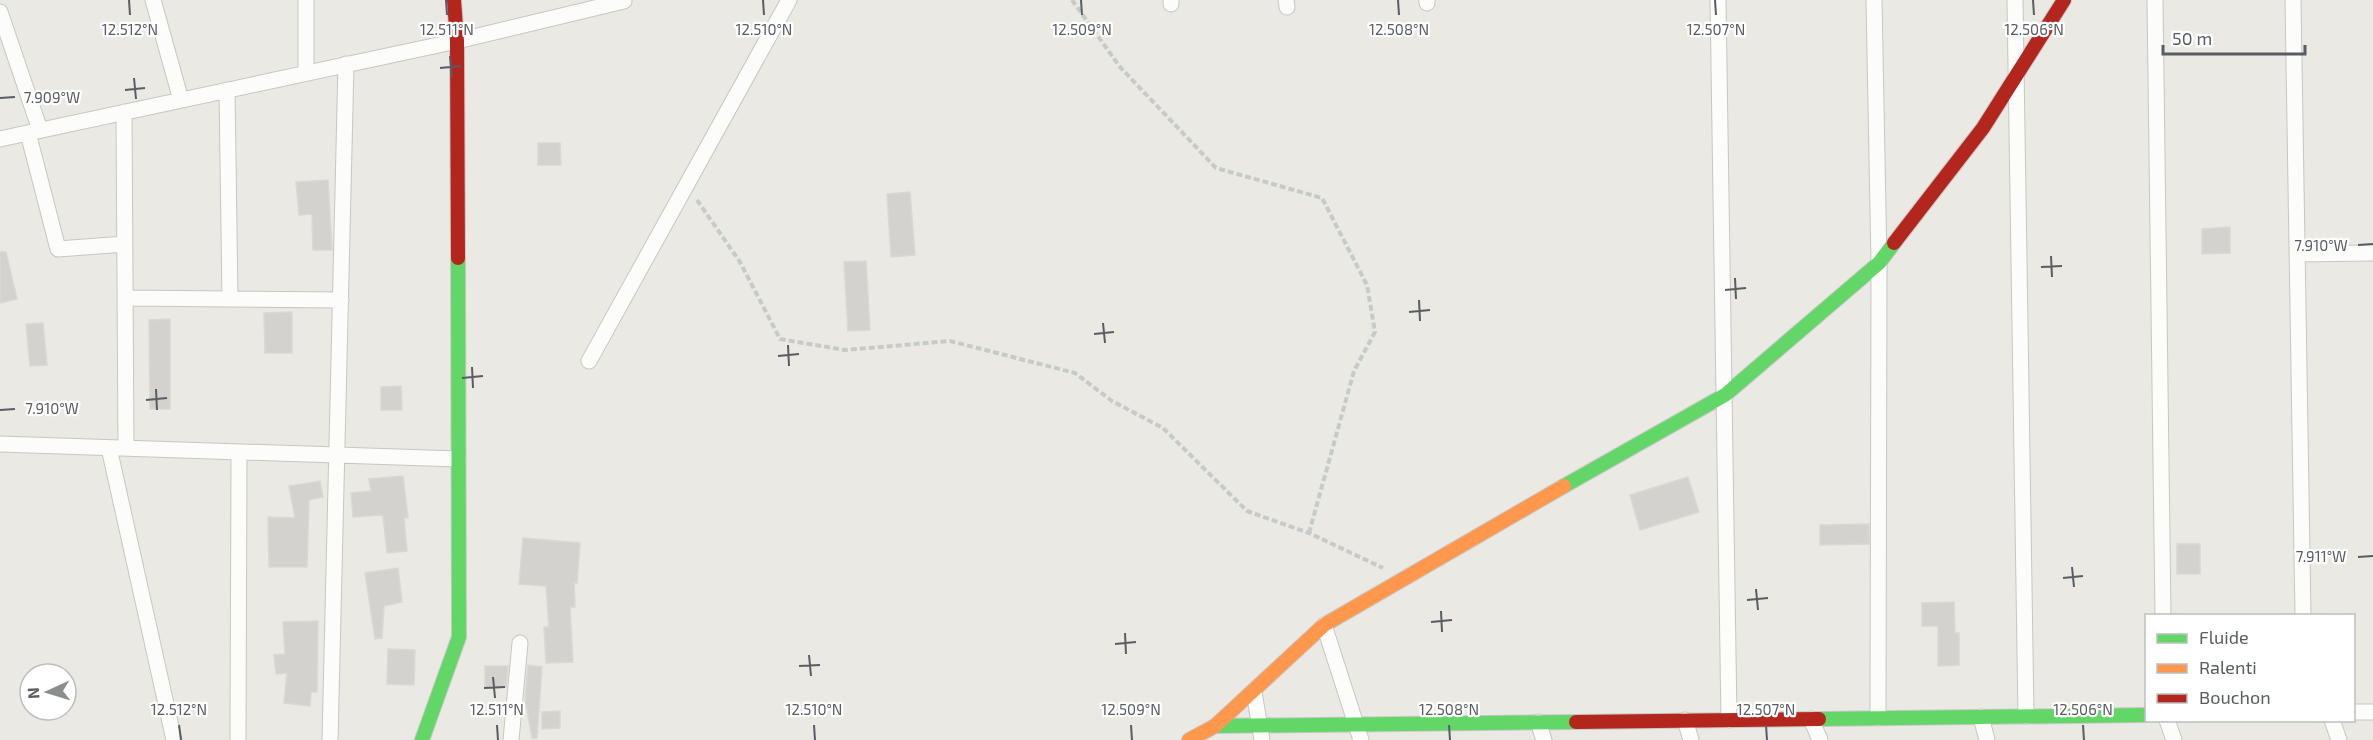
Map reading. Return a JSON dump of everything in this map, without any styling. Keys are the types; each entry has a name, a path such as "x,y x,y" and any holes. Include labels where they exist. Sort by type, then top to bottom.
{"street":[{"path":"153,0 180,100"},
{"path":"306,0 306,73"},
{"path":"422,740 459,638 457,41 454,0"},
{"path":"589,361 789,0"},
{"path":"1718,0 1729,720"},
{"path":"1874,0 1879,263 1878,718"},
{"path":"2015,0 2026,717"},
{"path":"1190,740 1215,726 1324,625 1402,578 1725,395 1879,263 1983,128 2064,0"},
{"path":"2155,0 2163,614"},
{"path":"2293,0 2303,614"},
{"path":"0,139 457,41 624,2"},
{"path":"0,12 34,131 58,249 124,244"},
{"path":"330,740 346,64"},
{"path":"227,90 230,299"},
{"path":"124,112 126,448"},
{"path":"2297,254 2373,253"},
{"path":"125,298 341,300"},
{"path":"0,444 458,459"},
{"path":"109,448 174,740"},
{"path":"238,740 239,452"},
{"path":"1324,625 1361,740"},
{"path":"511,740 520,643"},
{"path":"1254,692 1260,733"},
{"path":"2355,712 2373,712"},
{"path":"1215,726 1260,733 1356,724 2145,715"},
{"path":"1981,717 1987,740"},
{"path":"1811,719 1820,740"},
{"path":"1685,720 1691,740"},
{"path":"1538,722 1544,740"},
{"path":"2168,722 2174,740"},
{"path":"2333,722 2339,740"}],"path":[{"path":"1072,0 1120,67 1216,168 1322,198 1367,285 1375,332 1354,371 1309,532"},
{"path":"687,185 740,262 780,339 845,350 950,341 1075,373 1112,401 1163,428 1246,511 1309,532 1402,578"}],"building":[{"path":"538,143 560,143 561,165 538,165"},
{"path":"328,180 332,250 313,250 312,214 299,215 296,182"},
{"path":"910,192 915,255 891,257 887,194"},
{"path":"2230,227 2230,253 2202,254 2202,229"},
{"path":"0,252 6,252 17,299 0,303"},
{"path":"866,261 870,330 848,331 844,262"},
{"path":"292,312 292,353 265,353 264,313"},
{"path":"170,319 170,409 150,409 149,320"},
{"path":"43,323 47,365 30,366 26,324"},
{"path":"401,386 402,410 381,410 381,387"},
{"path":"403,476 408,518 404,518 407,551 387,553 383,515 353,517 351,493 371,491 369,479"},
{"path":"1688,477 1699,512 1640,530 1630,495"},
{"path":"320,481 323,497 309,500 307,567 269,567 268,517 295,518 289,486"},
{"path":"1869,524 1869,544 1820,545 1820,525"},
{"path":"523,538 580,543 577,583 574,583 575,607 570,607 573,662 546,663 544,627 549,627 546,586 519,584"},
{"path":"2177,544 2200,544 2200,574 2177,574"},
{"path":"398,568 402,602 384,606 382,638 375,639 365,573"},
{"path":"1954,602 1955,633 1959,633 1959,665 1938,666 1938,626 1922,626 1922,603"},
{"path":"318,621 317,692 311,692 310,706 284,703 287,673 276,674 274,655 285,654 283,622"},
{"path":"388,649 415,650 414,685 387,684"},
{"path":"528,665 542,667 537,738 532,738 525,699"},
{"path":"485,666 508,666 506,687 485,687"},
{"path":"560,711 560,728 542,729 542,712"}],"traffic: fast":[{"path":"1564,486 1725,395 1879,263 1894,243"},
{"path":"422,740 459,637 458,258"},
{"path":"1819,719 2145,715"},
{"path":"1215,726 1576,722"}],"traffic: slow":[{"path":"1189,740 1215,726 1324,625 1564,486"}],"traffic: jam":[{"path":"454,0 457,41 458,258"},
{"path":"1894,243 1983,128 2064,0"},
{"path":"1576,722 1819,719"}]}
